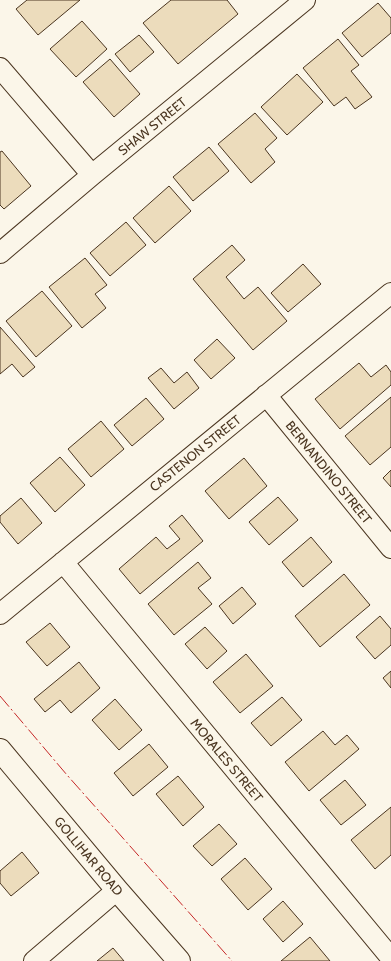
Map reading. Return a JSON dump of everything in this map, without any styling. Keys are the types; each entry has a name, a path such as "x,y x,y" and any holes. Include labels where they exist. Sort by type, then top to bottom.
{"main road":[{"name":"GOLLIHAR ROAD","path":"0,750 117,890 179,961"}],"street":[{"name":"SHAW STREET","path":"0,253 296,3"},
{"path":"0,68 92,175"},
{"name":"CASTENON STREET","path":"0,614 391,293"},
{"name":"BERNANDINO STREET","path":"266,395 391,548"},
{"name":"MORALES STREET","path":"63,562 391,958"},
{"path":"34,961 117,890"}],"building":[{"path":"27,0 80,0 38,35 16,9"},
{"path":"171,0 227,0 238,14 178,64 143,23"},
{"path":"378,3 391,18 391,33 362,57 342,33"},
{"path":"82,21 107,49 76,77 50,49"},
{"path":"139,35 154,52 130,72 115,54"},
{"path":"338,39 359,65 351,71 372,97 355,109 346,97 334,106 303,68"},
{"path":"110,59 140,94 114,117 83,82"},
{"path":"297,74 323,102 287,135 261,107"},
{"path":"255,113 277,138 265,149 275,162 251,183 218,144"},
{"path":"209,147 229,171 193,201 173,177"},
{"path":"2,151 31,186 4,209 0,205 0,152"},
{"path":"169,186 191,211 155,243 133,218"},
{"path":"126,222 146,245 110,276 90,253"},
{"path":"232,245 245,260 226,277 244,299 258,287 287,321 253,350 193,279"},
{"path":"85,258 107,285 95,294 106,308 82,328 49,287"},
{"path":"303,264 321,284 288,312 271,293"},
{"path":"42,291 72,326 36,357 6,321"},
{"path":"0,327 35,367 23,377 12,364 0,374"},
{"path":"217,339 235,358 211,379 194,360"},
{"path":"359,363 371,377 386,365 391,372 391,385 340,429 315,399"},
{"path":"161,368 174,383 187,372 199,388 174,409 148,378"},
{"path":"391,397 391,447 370,465 345,436"},
{"path":"146,398 164,419 132,446 114,425"},
{"path":"101,421 124,449 91,477 68,449"},
{"path":"60,457 85,485 55,512 30,483"},
{"path":"244,458 267,486 229,519 205,491"},
{"path":"391,470 391,487 383,478"},
{"path":"278,497 298,520 269,545 249,522"},
{"path":"21,498 42,523 18,544 0,522 0,516"},
{"path":"182,515 203,541 140,594 119,569 156,537 167,549 180,539 169,526"},
{"path":"311,537 332,562 303,587 282,562"},
{"path":"198,562 211,578 198,588 212,604 174,635 148,604"},
{"path":"344,574 370,605 320,647 295,616"},
{"path":"242,587 256,604 233,624 219,606"},
{"path":"380,616 391,629 391,645 375,659 356,637"},
{"path":"50,623 70,647 47,666 26,642"},
{"path":"205,627 227,651 207,669 185,644"},
{"path":"246,654 273,686 240,713 213,682"},
{"path":"79,662 100,688 71,713 60,700 45,712 34,699"},
{"path":"391,671 391,688 383,678"},
{"path":"282,697 302,720 271,746 251,723"},
{"path":"115,699 142,730 119,750 92,720"},
{"path":"323,731 335,745 347,735 359,749 309,791 285,762"},
{"path":"149,744 168,767 133,796 114,773"},
{"path":"178,776 204,807 183,826 156,794"},
{"path":"345,780 366,805 341,825 320,800"},
{"path":"391,807 391,855 375,869 351,840"},
{"path":"219,824 237,844 212,866 193,846"},
{"path":"22,852 39,873 11,896 0,883 0,871"},
{"path":"245,858 272,889 248,910 221,879"},
{"path":"283,901 303,924 283,942 263,919"},
{"path":"310,937 330,961 281,961"},
{"path":"113,948 124,961 97,961"}],"power":[{"path":"0,696 67,775 232,961"}]}
